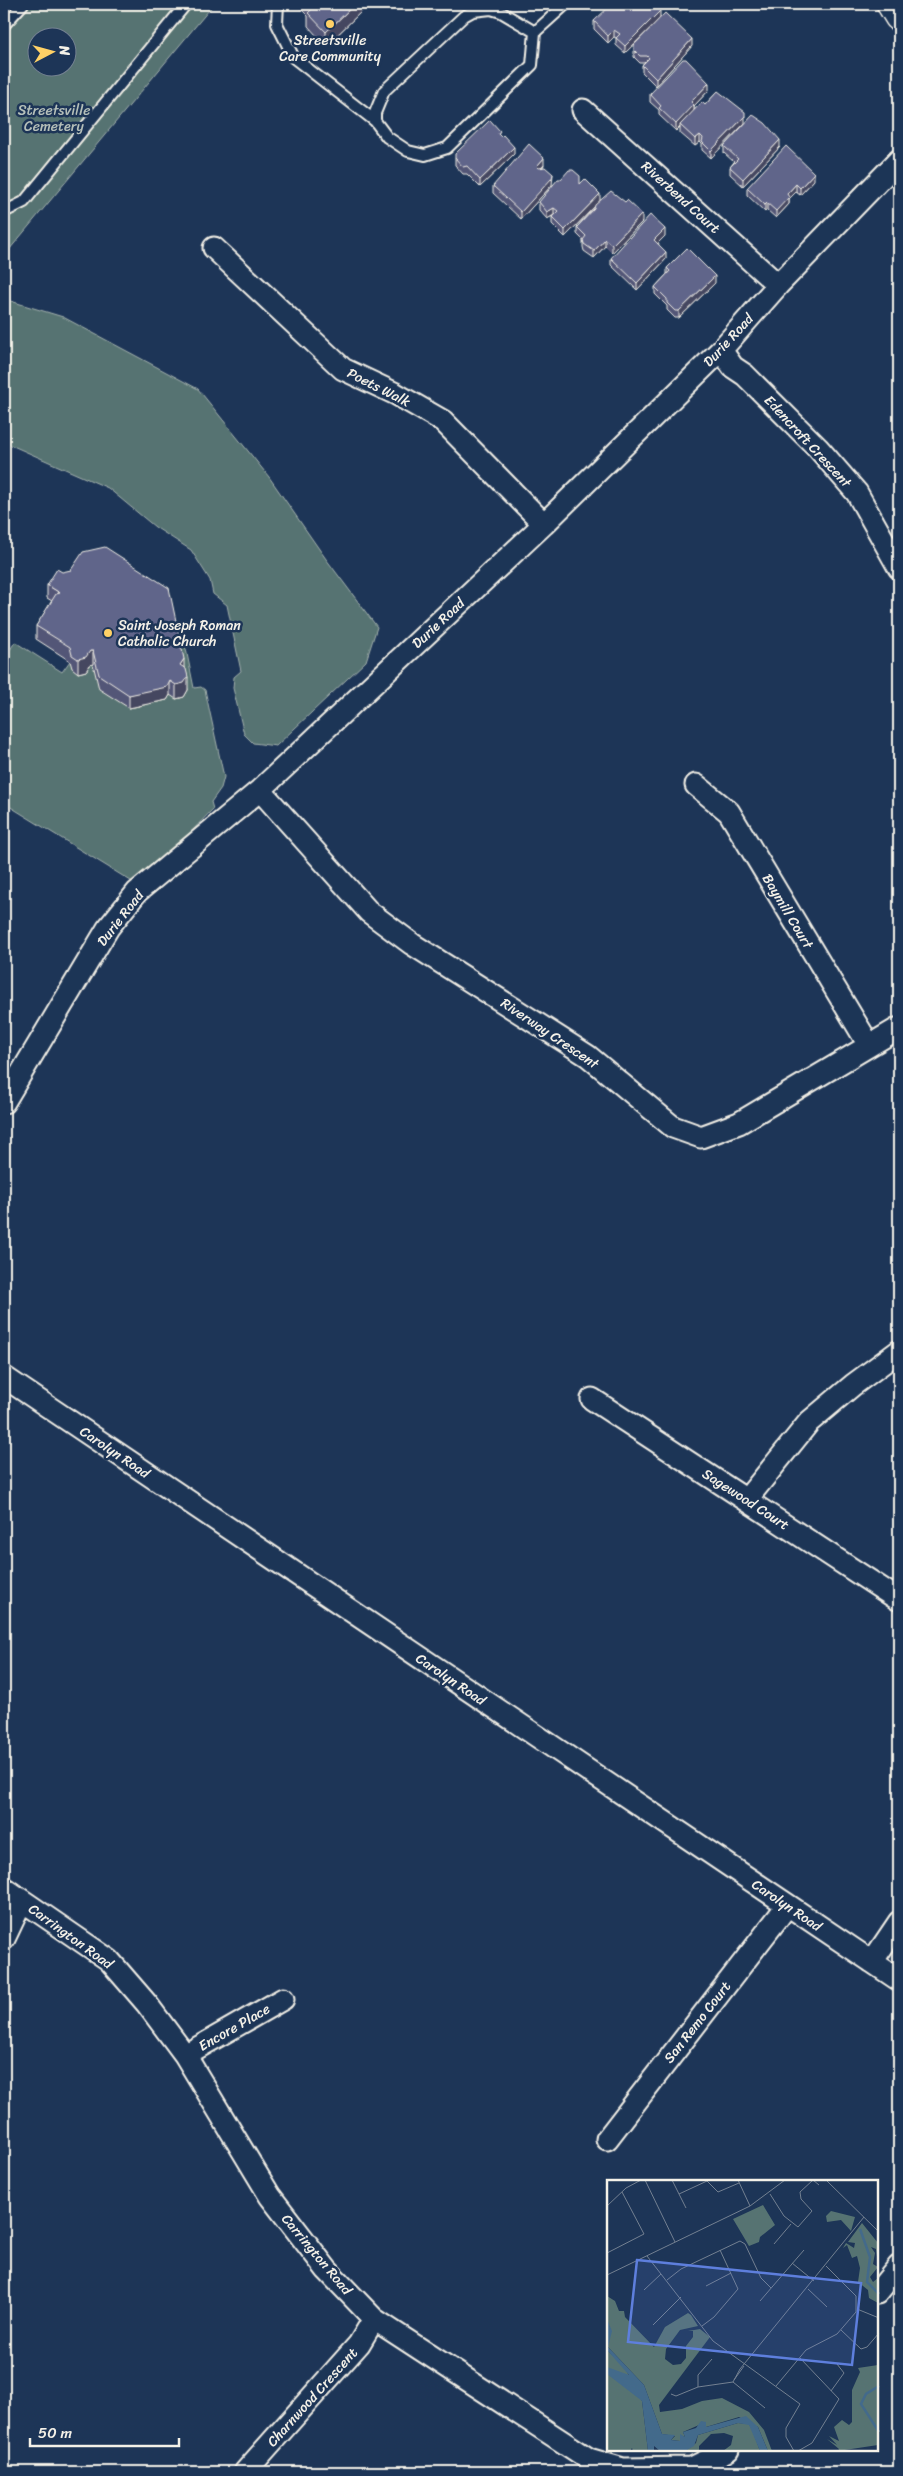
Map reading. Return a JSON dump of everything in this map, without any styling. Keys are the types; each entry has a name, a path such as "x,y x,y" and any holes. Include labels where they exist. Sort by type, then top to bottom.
{"street":[{"path":"891,4 899,17"},
{"name":"Riverbend Court","path":"583,110 778,285"},
{"name":"Durie Road","path":"4,1102 108,928 137,892 260,790 544,524 721,350 778,285 899,160"},
{"name":"Poets Walk","path":"214,248 343,369 396,394 443,421 544,524"},
{"name":"Edencroft Crescent","path":"721,350 733,367 745,375 818,448 857,493 899,568"},
{"name":"Baymill Court","path":"696,784 728,812 869,1046"},
{"name":"Riverway Crescent","path":"260,790 370,912 412,944 588,1056 673,1127 702,1138 739,1123 899,1028"},
{"path":"747,1499 809,1422 853,1385 899,1351"},
{"name":"Carolyn Road","path":"4,1377 899,1980"},
{"name":"Sagewood Court","path":"592,1399 899,1600"},
{"name":"Carrington Road","path":"4,1888 109,1960 185,2055 270,2196 327,2270 374,2319 589,2459 623,2471 692,2468 726,2451"},
{"path":"4,1939 22,1901"},
{"name":"San Remo Court","path":"607,2139 787,1906"},
{"path":"872,1962 899,1922"},
{"name":"Encore Place","path":"185,2055 283,1999"},
{"path":"878,2292 899,2266"},
{"name":"Charnwood Crescent","path":"245,2472 359,2344 374,2319"}],"lane":[{"path":"4,25 23,4"},
{"path":"4,212 24,202 186,4"},
{"path":"278,4 277,24 294,58 375,121 387,137 408,151 425,155 447,148 532,65 535,32 566,4"},
{"path":"375,121 375,113 384,91 464,16 473,10 490,9 501,12 535,32"}],"green space":[{"name":"Streetsville Cemetery","path":"4,4 214,4 4,256"},
{"path":"4,299 63,317 198,389 269,477 326,559 377,627 366,661 276,746 253,743 244,734 233,688 234,677 241,671 227,605 213,594 210,580 191,550 155,527 108,488 4,442"},
{"path":"15,642 62,672 70,661 93,664 129,708 166,700 170,695 178,645 185,644 194,688 201,687 205,690 224,777 221,788 211,802 213,809 139,886 4,803 4,659"}],"building":[{"path":"309,4 355,4 326,32 308,13 313,8"},
{"path":"612,4 654,4 660,8 660,11 625,46 616,38 620,34 614,30 608,36 594,21"},
{"path":"665,13 692,39 656,79 642,65 649,58 647,56 640,56 634,50 634,45"},
{"path":"683,59 686,59 709,83 691,102 694,105 676,124 659,108 661,106 650,94"},
{"path":"718,91 745,112 745,116 711,151 702,142 703,138 700,135 695,139 680,125 702,102 705,105"},
{"path":"753,115 765,123 780,140 743,179 730,167 738,159 724,146"},
{"path":"490,120 500,131 498,134 501,137 503,135 514,147 480,180 467,166 463,167 455,158 455,154"},
{"path":"529,144 544,158 537,166 539,168 545,167 553,174 552,178 521,212 493,186"},
{"path":"786,146 814,173 800,188 796,184 787,194 789,197 776,211 767,203 765,205 747,188"},
{"path":"569,170 573,170 580,176 580,184 585,179 600,194 565,230 552,217 558,211 554,208 547,212 539,202 558,179 561,179"},
{"path":"611,191 625,202 627,200 642,214 612,245 605,239 594,251 584,244 583,240 586,236 577,227 594,209 595,205"},
{"path":"650,215 665,229 654,240 666,252 637,283 611,258"},
{"path":"687,248 715,276 679,311 675,311 667,303 667,299 655,287 670,271 667,268"},
{"name":"Saint Joseph Roman Catholic Church","path":"105,547 169,588 184,659 180,665 186,669 188,677 184,683 176,685 170,681 167,687 129,695 99,675 93,651 90,651 86,657 78,659 72,655 70,647 36,626 56,594 60,593 47,585 57,569 62,572 71,570 83,552"}],"place":[{"name":"Streetsville Care Community","path":"330,24"},
{"name":"Saint Joseph Roman Catholic Church","path":"108,633"}]}
